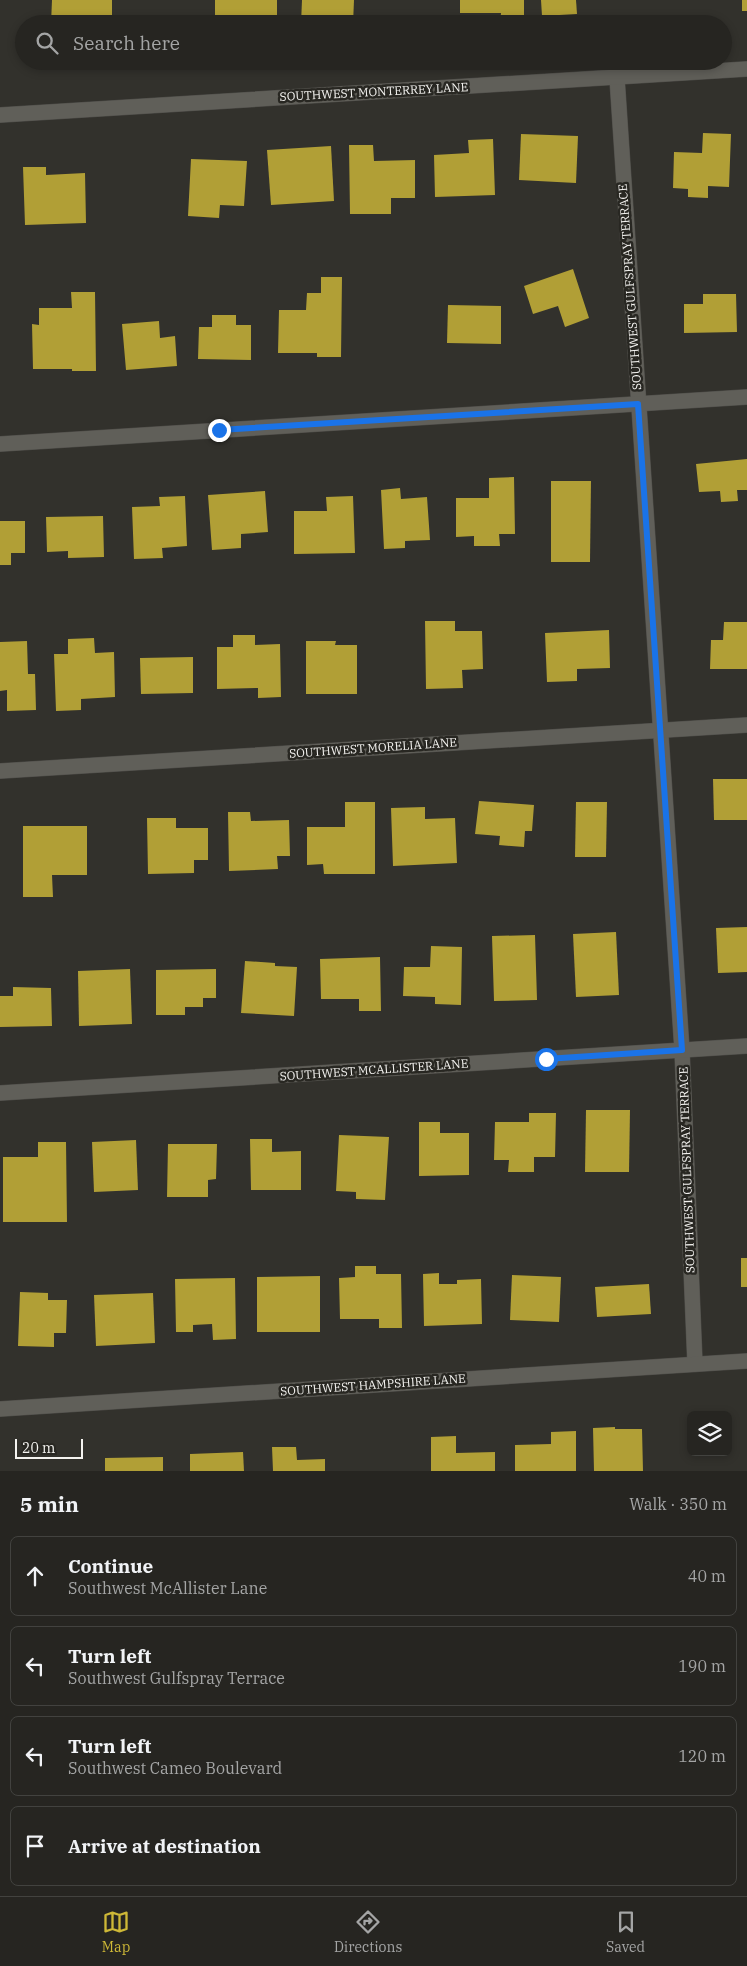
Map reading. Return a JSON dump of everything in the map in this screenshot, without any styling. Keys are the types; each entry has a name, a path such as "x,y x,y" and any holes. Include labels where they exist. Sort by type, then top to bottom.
{"street":[{"name":"SOUTHWEST MONTERREY LANE","path":"0,115 747,69"},
{"name":"SOUTHWEST GULFSPRAY TERRACE","path":"617,78 659,730 682,1050 695,1364"},
{"path":"0,444 747,397"},
{"name":"SOUTHWEST MORELIA LANE","path":"0,771 747,725"},
{"name":"SOUTHWEST MCALLISTER LANE","path":"0,1093 747,1046"},
{"name":"SOUTHWEST HAMPSHIRE LANE","path":"0,1409 747,1361"}],"building":[{"path":"52,0 112,0 112,15 51,15"},
{"path":"215,0 277,0 277,15 215,15"},
{"path":"302,0 354,0 353,15 301,15"},
{"path":"460,0 524,0 524,15 460,13"},
{"path":"541,0 576,0 577,14 542,15"},
{"path":"742,0 747,0 747,11 742,11"},
{"path":"703,133 731,134 729,187 708,186 708,198 688,197 688,189 673,188 674,152 702,153"},
{"path":"521,134 578,136 576,183 519,180"},
{"path":"493,139 495,195 435,197 434,155 469,153 468,140"},
{"path":"349,145 373,145 374,161 415,160 415,198 391,198 391,214 350,214"},
{"path":"331,146 334,201 271,205 267,150"},
{"path":"191,159 247,161 244,206 220,205 219,218 188,216"},
{"path":"23,167 46,167 46,175 85,173 86,223 25,225"},
{"path":"573,269 589,318 565,327 558,306 533,314 524,286"},
{"path":"321,277 342,277 341,357 317,357 317,353 278,353 279,310 306,310 307,293 321,293"},
{"path":"71,292 95,292 96,371 33,369 32,324 39,325 39,308 72,308"},
{"path":"703,294 736,294 737,332 684,333 684,304 703,304"},
{"path":"448,305 501,306 501,344 447,343"},
{"path":"212,315 236,315 236,325 251,325 251,360 198,359 199,327 212,327"},
{"path":"159,321 160,338 175,336 177,366 126,370 122,324"},
{"path":"747,459 747,490 737,490 738,501 721,502 720,491 699,492 696,464"},
{"path":"514,477 515,534 499,534 500,546 474,546 474,536 456,537 456,498 489,498 489,478"},
{"path":"551,481 591,481 590,562 551,562"},
{"path":"400,488 401,499 427,497 430,540 405,541 405,548 384,549 381,490"},
{"path":"265,491 268,532 241,534 241,548 212,550 208,495"},
{"path":"185,496 187,546 162,548 163,558 134,559 132,507 160,506 159,497"},
{"path":"353,496 355,553 294,554 294,511 327,511 326,497"},
{"path":"103,516 104,557 68,558 68,551 47,552 46,517"},
{"path":"0,521 25,521 25,553 11,553 11,565 0,565"},
{"path":"425,621 455,621 455,631 482,631 483,669 462,670 463,688 426,689"},
{"path":"724,622 747,622 747,669 710,669 711,640 723,640"},
{"path":"609,630 610,668 577,669 577,681 547,682 545,633"},
{"path":"233,635 255,635 255,645 280,644 281,697 258,698 258,688 217,689 217,647 233,647"},
{"path":"94,638 95,653 114,652 115,697 81,699 81,710 56,711 54,654 68,654 68,639"},
{"path":"27,641 28,674 35,674 36,710 7,711 7,690 0,691 0,642"},
{"path":"306,641 336,641 335,645 357,645 357,694 306,694"},
{"path":"193,657 193,693 141,694 140,658"},
{"path":"713,779 747,779 747,820 714,820"},
{"path":"479,801 534,805 532,831 525,831 524,847 499,845 500,836 475,834"},
{"path":"345,802 375,802 375,874 324,874 323,864 307,865 307,827 345,827"},
{"path":"576,802 607,802 606,857 575,857"},
{"path":"425,807 425,819 455,818 457,863 393,866 391,808"},
{"path":"228,812 250,812 251,821 289,820 290,856 277,856 278,869 229,871"},
{"path":"147,818 176,818 176,828 208,828 208,860 194,860 194,873 148,874"},
{"path":"23,826 87,826 87,875 52,875 53,897 23,897"},
{"path":"747,927 747,972 718,973 716,928"},
{"path":"616,932 619,995 576,997 573,934"},
{"path":"535,935 537,1000 494,1001 492,936"},
{"path":"431,946 462,947 461,1005 435,1004 435,997 403,996 404,967 430,967"},
{"path":"380,957 381,1011 359,1011 359,999 321,999 320,959"},
{"path":"245,961 275,963 275,966 297,967 294,1016 241,1013"},
{"path":"130,969 132,1024 79,1026 78,971"},
{"path":"216,969 216,998 203,998 203,1007 185,1007 185,1015 156,1015 156,970"},
{"path":"13,987 51,988 52,1026 0,1027 0,996 13,996"},
{"path":"586,1110 630,1110 629,1172 585,1172"},
{"path":"529,1113 556,1113 555,1157 534,1157 534,1172 508,1172 509,1160 494,1160 495,1122 529,1122"},
{"path":"419,1122 440,1122 440,1133 469,1133 469,1175 419,1176"},
{"path":"339,1135 389,1137 385,1200 356,1199 356,1192 336,1191"},
{"path":"250,1139 272,1139 272,1152 301,1151 301,1190 251,1190"},
{"path":"136,1140 138,1190 94,1192 92,1142"},
{"path":"38,1142 66,1142 67,1222 3,1222 3,1157 38,1157"},
{"path":"168,1144 217,1144 216,1179 208,1180 208,1197 167,1197"},
{"path":"741,1258 747,1258 747,1287 741,1287"},
{"path":"355,1266 376,1266 376,1274 401,1274 402,1328 379,1328 379,1319 340,1319 339,1278 355,1277"},
{"path":"439,1273 439,1284 457,1284 457,1280 481,1279 482,1324 424,1326 423,1274"},
{"path":"512,1275 561,1277 559,1322 510,1320"},
{"path":"320,1276 320,1332 257,1332 257,1277"},
{"path":"235,1278 236,1339 213,1340 212,1324 193,1325 193,1332 176,1332 175,1279"},
{"path":"649,1284 651,1314 597,1317 595,1287"},
{"path":"20,1292 48,1293 48,1300 67,1300 66,1333 54,1333 54,1347 18,1346"},
{"path":"153,1293 155,1343 96,1346 94,1295"},
{"path":"615,1427 615,1429 642,1429 643,1471 594,1471 593,1428"},
{"path":"576,1431 576,1471 515,1471 515,1445 551,1444 551,1432"},
{"path":"456,1436 456,1453 495,1452 495,1471 431,1471 431,1437"},
{"path":"272,1447 296,1447 297,1460 325,1459 325,1471 273,1471"},
{"path":"243,1452 244,1471 190,1471 190,1454"},
{"path":"163,1457 163,1471 105,1471 105,1458"}],"route":[{"path":"219,430 638,404 682,1050 546,1059"}]}
